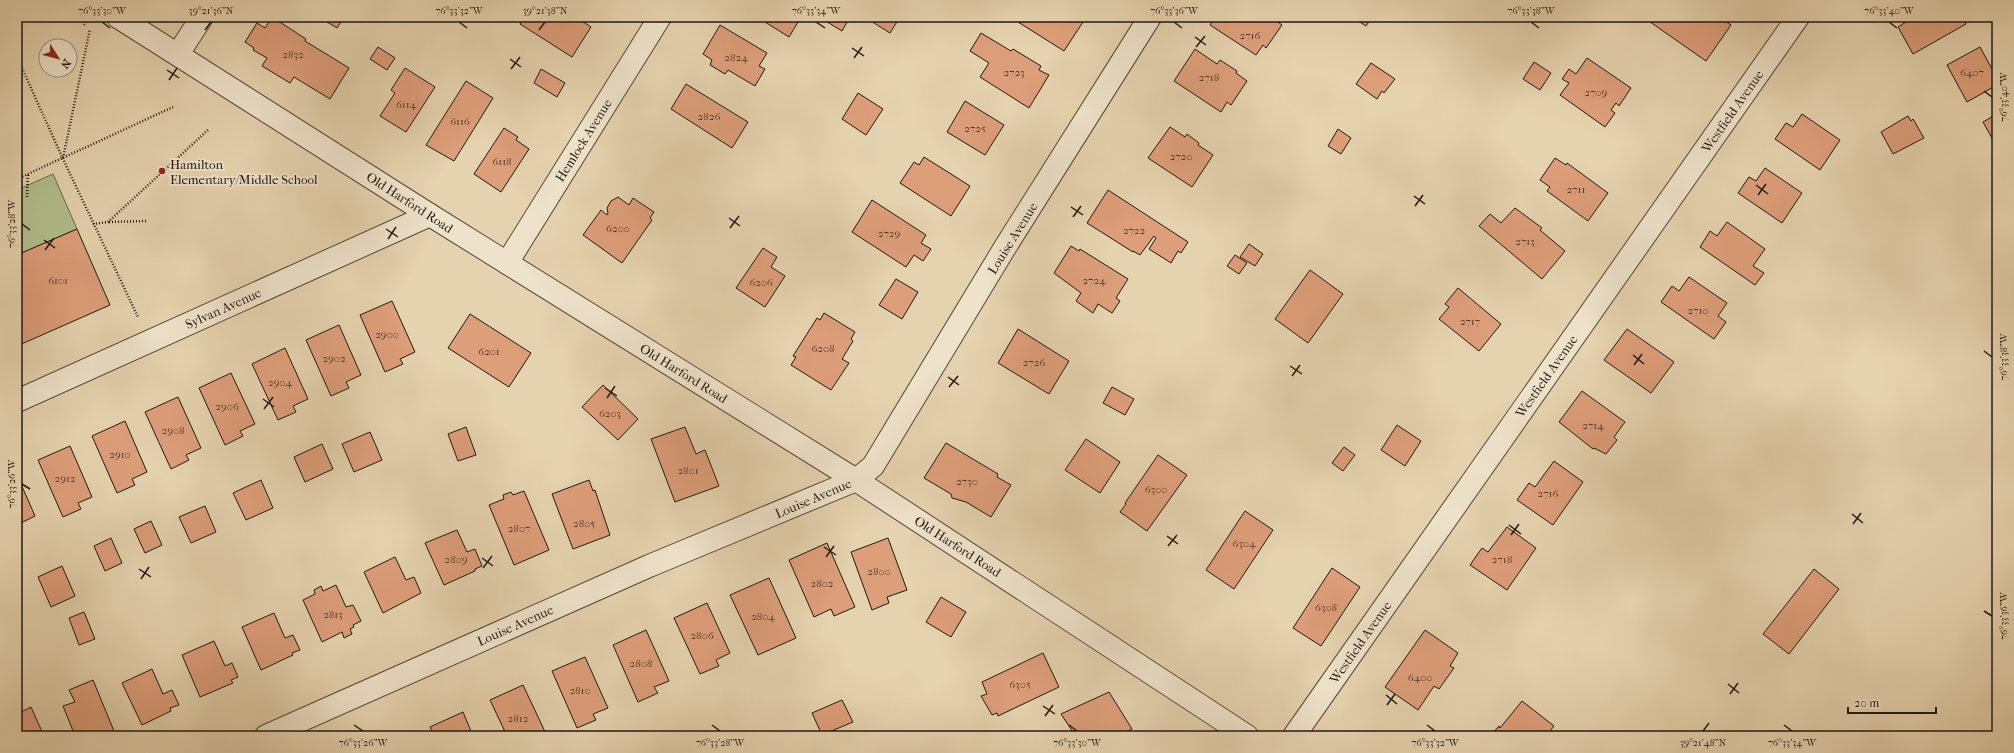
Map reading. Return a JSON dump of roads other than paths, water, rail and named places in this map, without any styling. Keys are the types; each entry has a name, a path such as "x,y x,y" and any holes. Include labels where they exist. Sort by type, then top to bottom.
{"street":[{"name":"Old Harford Road","path":"118,17 430,215 856,480 1240,735"},
{"path":"178,54 202,17"},
{"name":"Hemlock Avenue","path":"507,263 660,17"},
{"name":"Louise Avenue","path":"266,736 649,566 856,480 872,466 1004,249 1150,17"},
{"name":"Westfield Avenue","path":"1294,736 1798,17"},
{"name":"Sylvan Avenue","path":"17,401 430,215"}],"place":[{"name":"Hamilton Elementary/Middle School","path":"162,171"}]}
